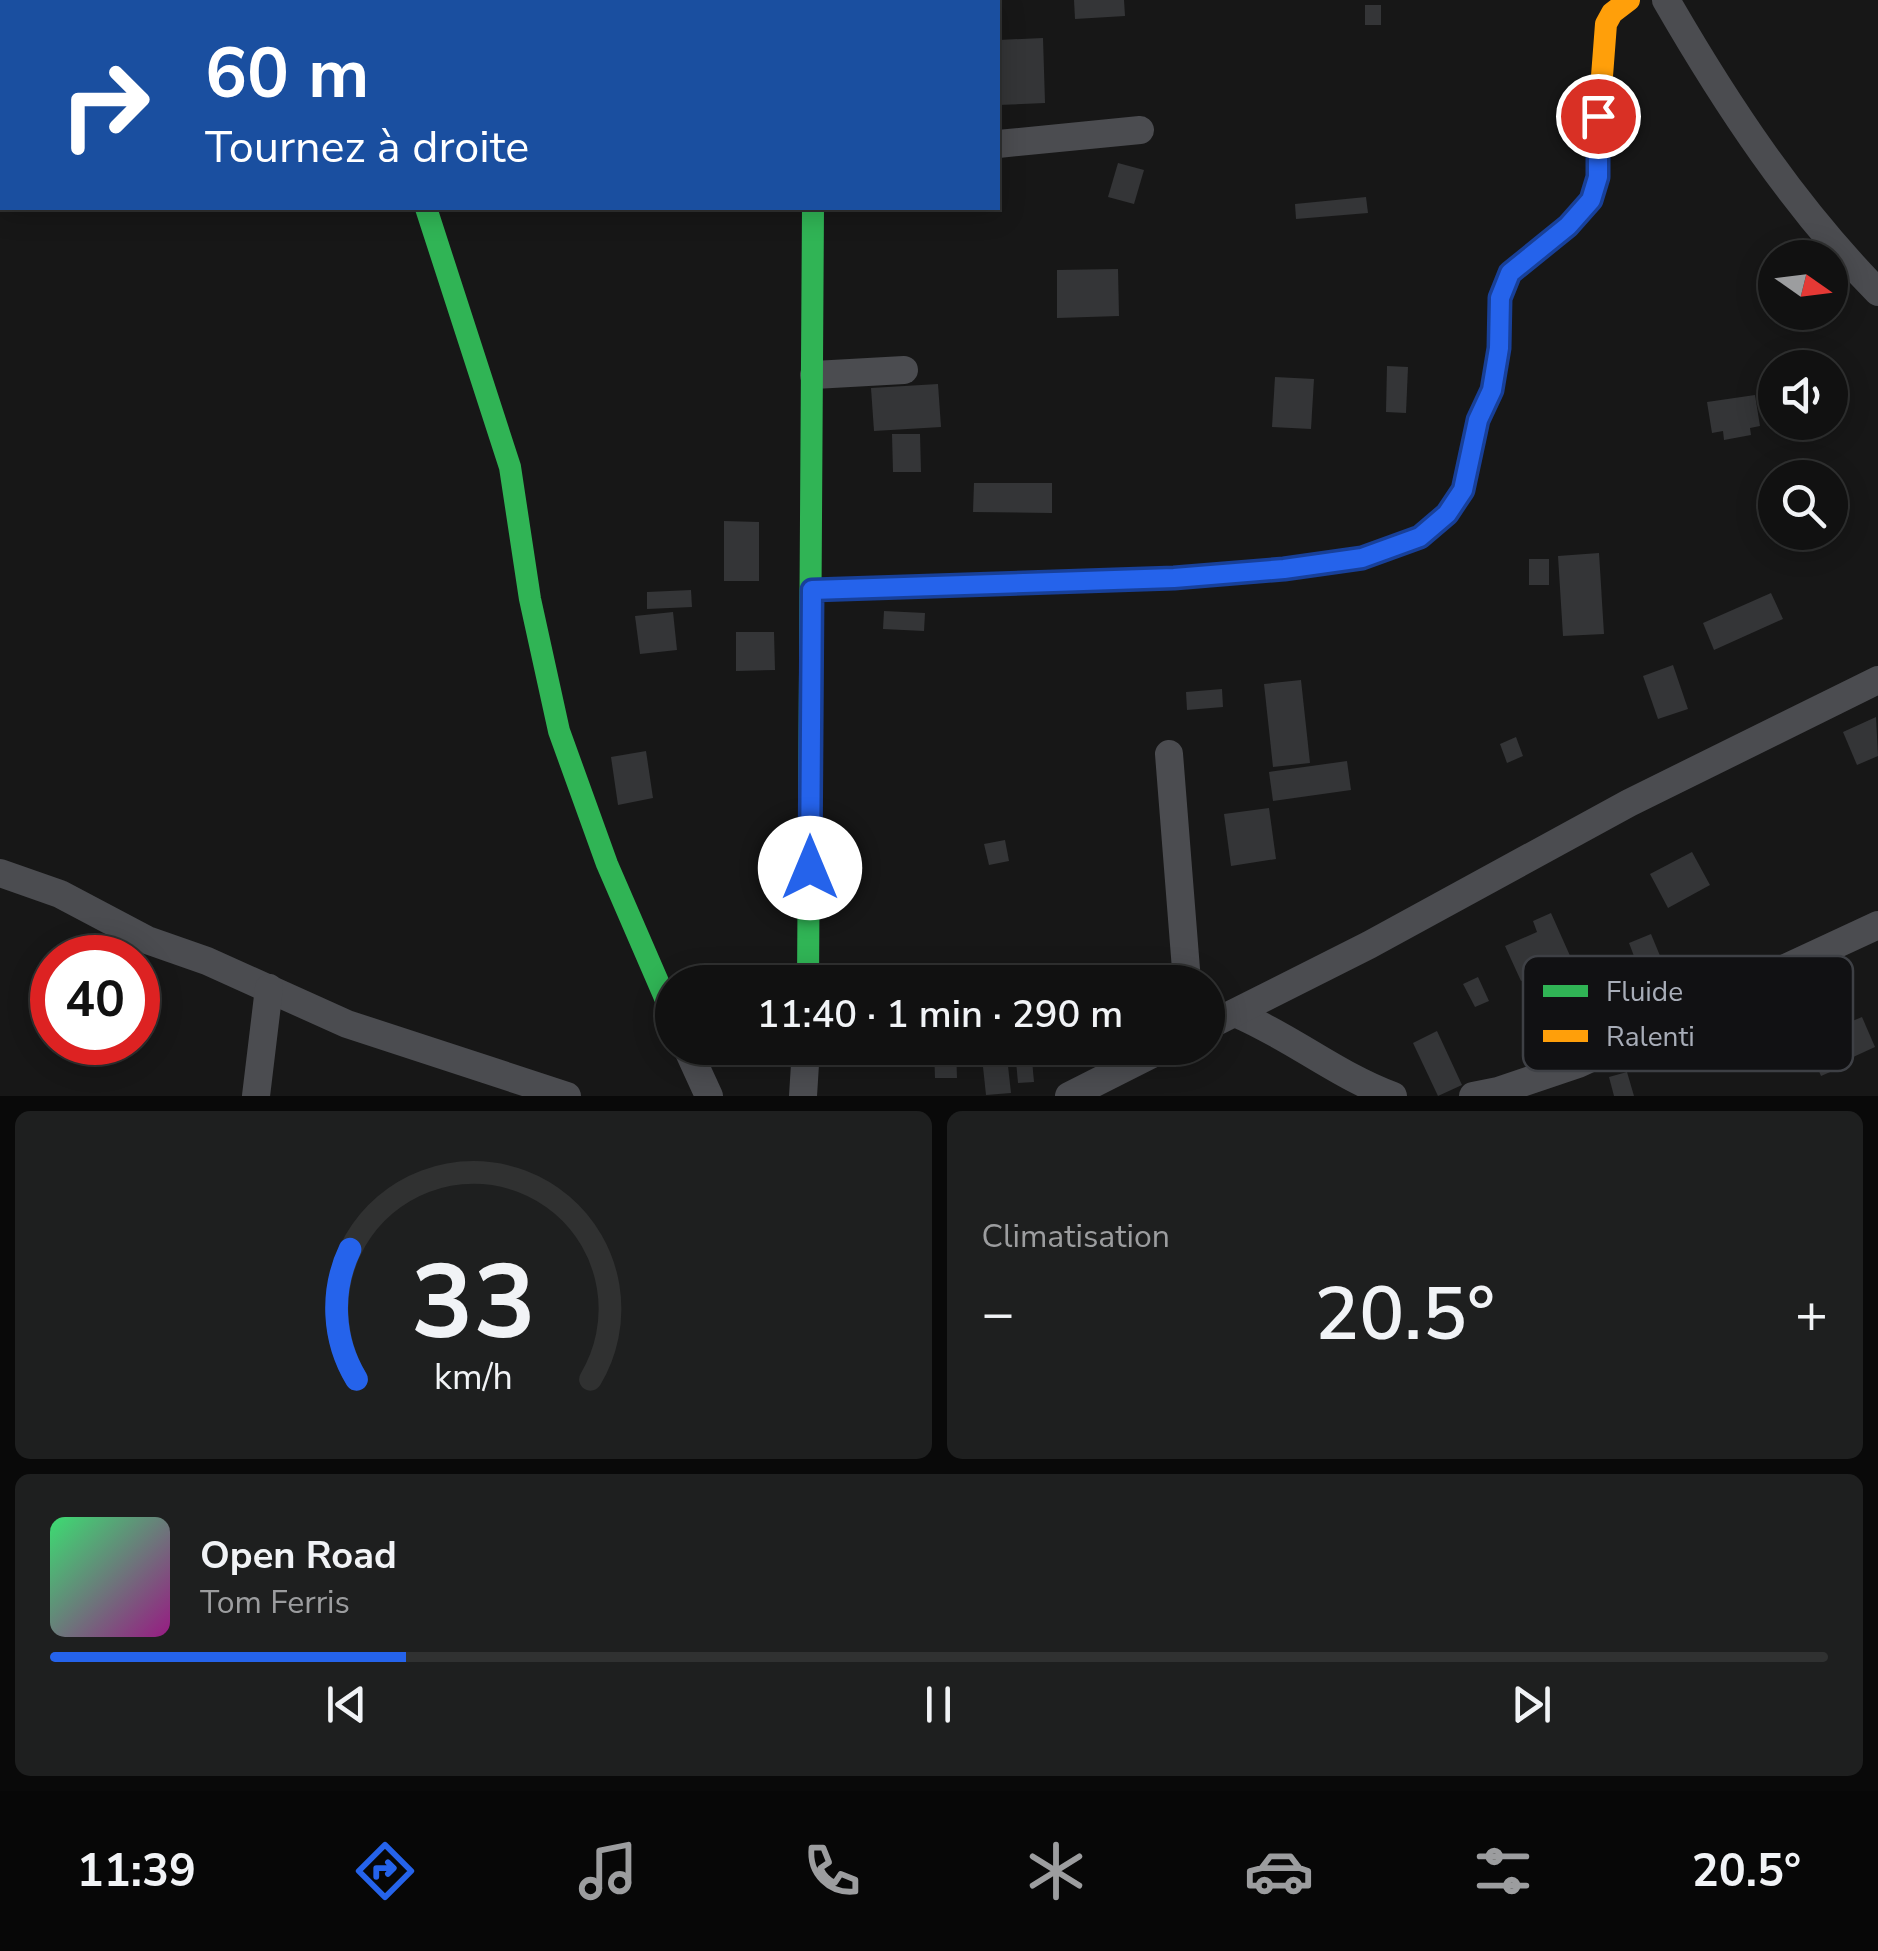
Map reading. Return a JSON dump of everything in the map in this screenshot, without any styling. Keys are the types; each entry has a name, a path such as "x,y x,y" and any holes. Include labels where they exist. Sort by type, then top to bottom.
{"street":[{"path":"812,590 1174,578 1284,569 1362,558 1420,537 1447,514 1463,490 1478,420 1492,390 1499,348 1500,298 1510,273 1568,226 1591,200 1598,177 1599,88 1606,24 1612,13 1628,0"},
{"path":"1666,0 1790,191 1826,238 1878,292"},
{"path":"1000,144 1140,130"},
{"path":"427,210 510,468 530,599 559,731 607,864 655,975"},
{"path":"808,965 813,210"},
{"path":"814,375 904,370"},
{"path":"1225,1018 1629,803 1878,680"},
{"path":"1170,754 1186,965"},
{"path":"0,874 60,894 147,940 206,961 347,1024 568,1096"},
{"path":"1813,956 1878,926"},
{"path":"256,1096 268,988"},
{"path":"1235,1013 1263,1025 1370,1088 1393,1096"},
{"path":"695,1065 710,1096"},
{"path":"804,1096 805,1065"},
{"path":"1069,1096 1130,1065"},
{"path":"1474,1096 1557,1071"}],"building":[{"path":"1074,0 1124,0 1125,16 1075,19"},
{"path":"1365,5 1381,5 1381,25 1365,25"},
{"path":"1043,38 1045,103 1000,105 1000,40"},
{"path":"1118,163 1144,170 1134,204 1108,197"},
{"path":"1366,197 1368,213 1296,219 1295,204"},
{"path":"1118,269 1119,316 1057,318 1057,270"},
{"path":"1387,366 1408,367 1406,413 1386,412"},
{"path":"1275,377 1314,379 1311,429 1272,427"},
{"path":"938,384 941,427 874,431 871,388"},
{"path":"1755,395 1758,426 1750,428 1751,435 1724,440 1723,431 1712,433 1707,402"},
{"path":"892,434 920,434 921,472 893,472"},
{"path":"974,483 1052,483 1052,513 973,512"},
{"path":"724,521 759,522 759,581 724,581"},
{"path":"1599,553 1604,634 1563,636 1558,556"},
{"path":"1529,559 1549,559 1549,585 1529,585"},
{"path":"691,590 692,607 647,609 647,592"},
{"path":"1771,593 1783,619 1714,650 1703,623"},
{"path":"884,611 925,613 924,631 883,629"},
{"path":"673,612 677,650 640,654 635,616"},
{"path":"736,632 774,632 775,670 736,671"},
{"path":"1673,665 1688,709 1658,719 1643,676"},
{"path":"1301,680 1310,763 1273,767 1264,684"},
{"path":"1222,689 1223,707 1187,710 1186,692"},
{"path":"1876,717 1878,756 1857,765 1843,732"},
{"path":"1516,737 1523,756 1507,763 1500,744"},
{"path":"646,751 653,798 618,805 611,757"},
{"path":"1347,761 1351,790 1273,801 1269,772"},
{"path":"1269,808 1276,859 1231,866 1224,814"},
{"path":"1005,840 1009,861 989,865 984,844"},
{"path":"1692,852 1710,885 1668,908 1650,874"},
{"path":"1551,913 1570,956 1523,956 1521,981 1505,946 1537,932 1533,921"},
{"path":"1651,934 1660,956 1634,956 1629,943"},
{"path":"1478,977 1489,1001 1475,1007 1463,984"},
{"path":"1862,1017 1875,1047 1853,1057 1853,1021"},
{"path":"1437,1031 1462,1085 1438,1096 1413,1043"},
{"path":"935,1065 957,1065 957,1078 935,1078"},
{"path":"983,1065 1008,1065 1011,1093 986,1095"},
{"path":"1016,1065 1032,1065 1034,1082 1018,1083"},
{"path":"1627,1072 1634,1096 1614,1096 1609,1077"}],"traffic: fast":[{"path":"812,590 1174,578 1284,569 1362,558 1420,537 1447,513 1463,490 1478,420 1492,390 1499,348 1499,298 1511,273 1568,227 1591,200 1598,177 1599,115"},
{"path":"427,210 510,467 530,599 559,731 607,864 655,975"},
{"path":"808,965 813,210"}],"traffic: slow":[{"path":"1599,115 1606,24 1612,13 1629,0"}],"route":[{"path":"810,868 812,590 1174,578 1284,569 1362,558 1420,537 1447,514 1463,490 1478,420 1492,390 1499,348 1500,298 1510,273 1568,226 1591,200 1598,177 1598,116"}]}
